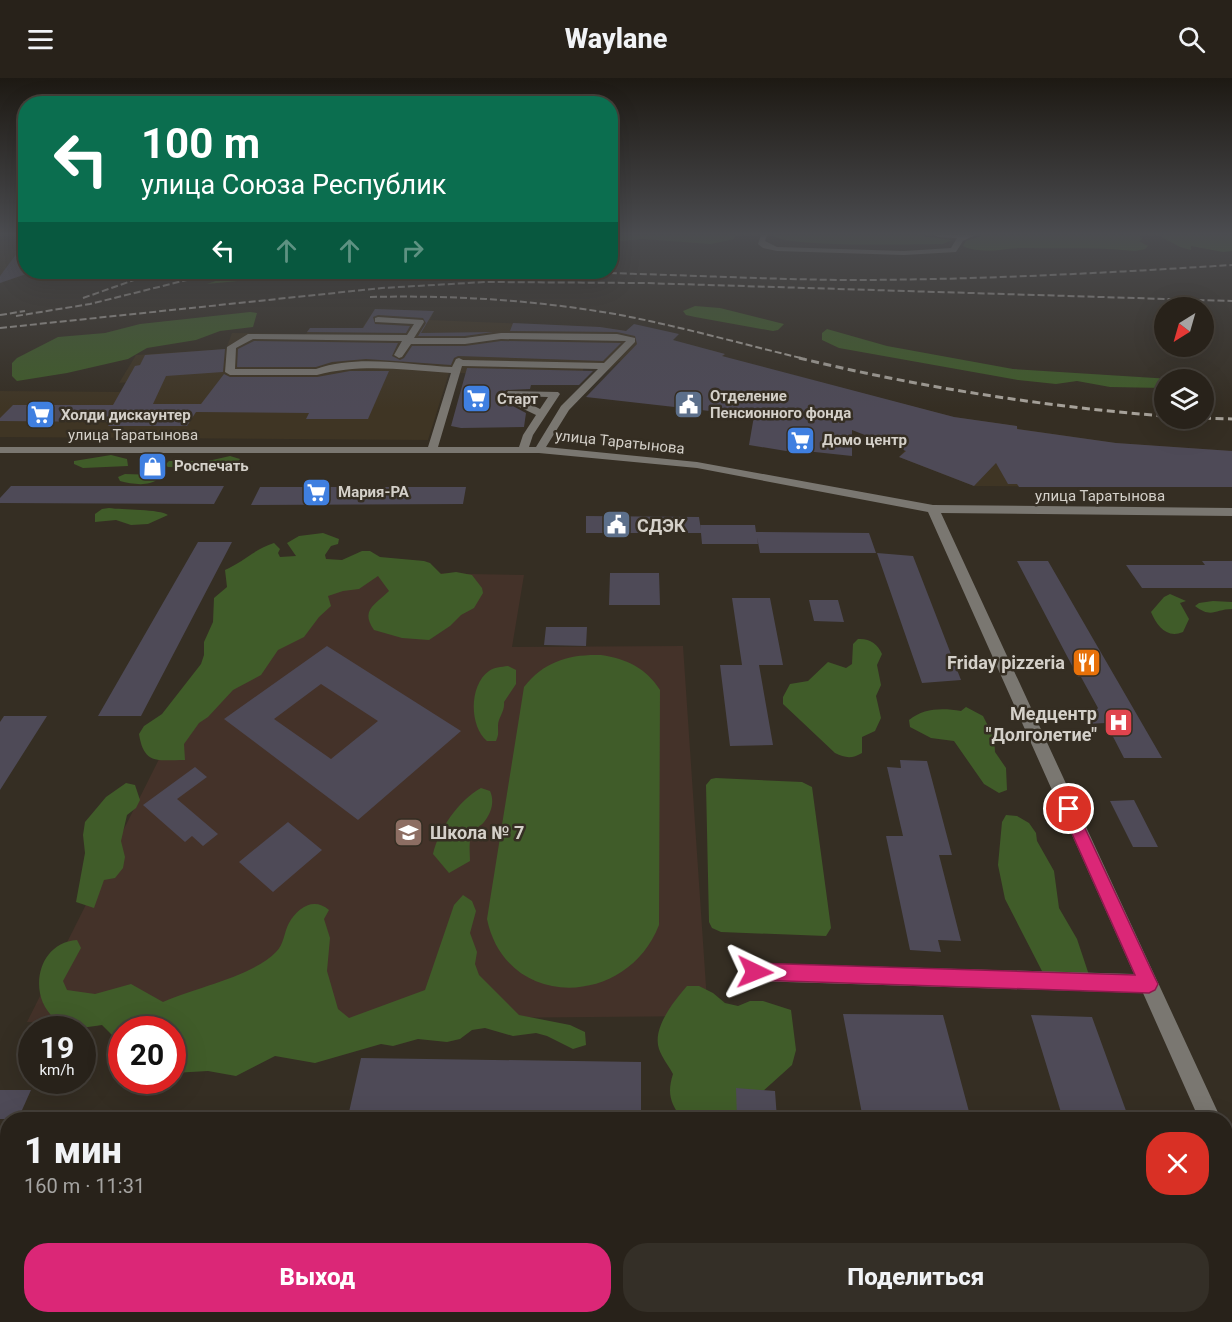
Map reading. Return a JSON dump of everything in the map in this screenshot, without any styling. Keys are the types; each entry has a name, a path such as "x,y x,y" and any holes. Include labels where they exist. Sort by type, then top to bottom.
{"street":[{"path":"378,320 420,322 399,354"},
{"path":"539,450 566,408 632,340 617,337 501,336 465,341 251,336 232,347 230,372 317,372 327,367 365,366 606,366"},
{"path":"432,450 465,341"},
{"path":"523,450 528,435 542,413"},
{"name":"улица Таратынова","path":"0,450 539,450 697,465 933,510 1232,512"},
{"path":"933,510 1207,1112"},
{"path":"755,972 1149,984"}],"shaded area":[{"path":"375,309 434,311 430,320 600,327 634,332 700,347 698,348 709,352 711,350 725,354 723,357 954,417 1116,443 1232,451 1232,487 974,486 899,457 905,450 808,412 619,361 610,370 584,367 582,374 449,373 428,440 0,437 0,391 123,392 130,382 119,383 136,355 226,349 232,333 306,334 310,328 362,328"},
{"name":"Школа № 7","path":"254,570 524,575 512,647 683,646 708,1016 186,1021 186,1016 108,1016 108,1021 96,1021 96,1016 30,1016"}],"green space":[{"path":"695,306 720,308 784,324 778,330 773,331 686,315 683,311"},
{"path":"257,313 253,327 220,331 196,340 147,348 128,359 67,373 17,381 12,376 12,363 17,358 58,337 105,333 140,324"},
{"path":"827,329 887,346 1013,369 1154,378 1154,388 1110,387 1077,381 1056,384 1018,380 839,348 822,340 822,333"},
{"path":"111,455 127,459 128,466 83,468 74,464 74,461"},
{"path":"230,456 240,459 238,462 218,468 168,467 165,465 169,461 208,461"},
{"path":"125,474 157,475 158,479 145,484 120,481 118,477"},
{"path":"102,509 168,515 148,524 131,525 116,520 95,522 95,514"},
{"path":"323,533 339,539 338,544 331,546 325,555 326,559 342,560 362,551 370,551 380,557 424,561 430,563 441,574 456,572 472,575 483,593 474,608 461,615 450,626 429,640 402,638 374,630 368,617 369,613 374,604 389,591 378,576 359,589 328,596 331,606 319,617 304,637 278,650 261,675 233,690 208,717 199,723 184,744 185,760 159,760 148,756 141,744 139,734 144,726 162,714 201,664 204,642 213,622 214,598 227,587 225,570 274,543 280,549 278,553 280,557 296,556 287,543 299,536"},
{"path":"1170,594 1186,601 1180,603 1189,619 1183,632 1177,634 1163,630 1151,612 1164,597"},
{"path":"1232,602 1232,609 1210,613 1195,606 1199,603"},
{"path":"858,639 873,642 882,654 877,665 881,685 876,696 881,718 875,731 862,737 862,753 848,757 835,753 783,704 783,697 790,684 808,681 828,662 846,668 852,664 853,644"},
{"path":"601,655 619,659 642,670 660,690 659,925 643,952 621,972 596,984 568,988 541,983 517,970 499,949 487,919 524,687 540,671 558,661 579,656"},
{"path":"508,666 516,670 516,684 504,702 496,741 487,741 481,734 474,716 475,695 482,677 495,668"},
{"path":"966,707 983,716 994,738 995,752 1006,768 1007,790 999,793 984,784 954,741 931,738 910,727 909,720 921,713 940,709 961,711"},
{"path":"711,779 802,782 812,787 831,928 826,936 721,932 712,928 709,922 706,785"},
{"path":"126,783 135,785 140,800 136,808 127,815 121,841 125,857 123,868 115,878 104,880 94,908 76,902 85,853 83,835 85,822 106,797"},
{"path":"481,788 490,791 492,803 490,811 484,822 471,835 470,861 449,873 433,854 436,845 457,808"},
{"path":"1006,815 1017,816 1029,823 1036,833 1037,841 1054,871 1059,908 1077,939 1089,975 1043,973 1005,899 998,865 1002,822"},
{"path":"463,895 472,901 476,911 470,933 477,952 475,964 479,975 519,1015 570,1025 585,1032 586,1045 573,1049 536,1033 513,1036 485,1028 472,1030 460,1039 447,1042 418,1039 393,1046 381,1044 315,1063 275,1056 236,1076 208,1071 186,1072 186,1016 108,1016 108,1031 102,1025 96,1026 96,1016 53,1016 47,1010 41,996 39,981 42,966 49,954 61,944 77,940 81,948 63,981 67,990 95,994 131,984 163,1002 238,975 266,960 279,949 289,923 297,912 312,904 318,904 329,910 324,919 330,938 327,971 338,1009 349,1018 425,990 454,905"},
{"path":"687,986 699,986 713,993 725,1003 738,1006 750,1001 763,1001 791,1010 796,1050 792,1065 761,1093 757,1112 678,1112 670,1092 673,1074 660,1052 658,1041 661,1024"}],"building":[{"path":"375,309 434,311 421,333 493,332 465,336 418,336 426,323 423,318 378,315 373,317 375,324 410,326 406,333 307,332 310,328 363,328"},
{"path":"513,323 600,327 626,331 634,324 679,334 673,340 725,354 722,356 954,417 1017,426 1017,429 1116,443 1232,451 1232,487 1019,487 1017,484 1008,484 996,463 974,486 899,457 906,451 852,430 852,456 786,451 749,445 754,416 586,397 637,344 635,336 617,332 510,331"},
{"path":"254,341 398,343 392,356 400,360 412,346 465,346 501,341 621,343 603,361 458,356 454,358 451,365 366,359 332,362 316,367 237,367 238,349"},
{"path":"225,349 223,372 166,376 153,404 201,404 224,374 230,377 317,377 350,371 389,371 368,419 306,419 309,413 196,412 187,426 108,426 111,422 0,421 0,418 13,405 113,405 135,366 140,365 145,355"},
{"name":"Старт","path":"467,368 593,371 579,385 531,385 530,389 506,390 502,397 503,401 526,413 524,427 461,428 451,426"},
{"path":"11,486 224,486 214,504 0,503 0,498"},
{"path":"260,487 466,487 463,504 251,505"},
{"path":"586,516 699,517 700,525 755,525 756,532 869,533 876,553 760,553 757,537 758,544 702,544 701,533 586,533"},
{"path":"198,542 232,542 141,716 98,716"},
{"path":"877,553 913,556 961,680 922,683"},
{"path":"1017,561 1048,561 1162,758 1124,758 1106,723 1085,724 1098,708 1081,677 1078,677"},
{"path":"1202,561 1232,561 1232,588 1142,588 1126,565 1205,565"},
{"path":"610,573 659,573 660,605 609,605"},
{"path":"732,598 770,598 783,665 759,665 773,745 730,746 720,665 742,665"},
{"path":"809,600 838,600 844,622 814,621"},
{"path":"546,627 587,627 586,646 544,645"},
{"path":"327,646 461,731 358,820 224,719","holes":["321,684 378,721 331,759 274,719"]},
{"path":"4,716 47,716 0,790 0,722"},
{"path":"900,760 927,761 952,855 939,855 961,941 938,940 941,952 910,950 886,836 903,836 887,767 901,768"},
{"path":"195,767 207,777 177,799 218,834 203,846 192,836 185,842 143,805"},
{"path":"1134,800 1158,847 1133,847 1110,801"},
{"path":"288,822 322,850 273,892 239,862"},
{"path":"843,1014 943,1015 969,1112 862,1112"},
{"path":"1031,1015 1092,1017 1126,1112 1061,1112"},
{"path":"361,1058 641,1062 641,1112 349,1112"},
{"path":"736,1088 775,1091 776,1112 737,1112"},
{"path":"0,1090 18,1090 18,1094 29,1094 21,1112 0,1112"}],"railway":[{"path":"83,298 97,293"},
{"path":"16,316 90,304 134,293"},
{"path":"0,328 334,293"},
{"path":"972,293 1232,301"},
{"path":"370,297 493,300 585,309 663,324 805,359"},
{"path":"0,315 25,311"},
{"path":"799,358 889,378 980,394 1072,407 1154,415"},
{"path":"1214,418 1232,419"}],"place":[{"name":"Старт","path":"476,399"},
{"name":"Отделение Пенсионного фонда","path":"689,405"},
{"name":"Холди дискаунтер","path":"40,415"},
{"name":"Домо центр","path":"801,440"},
{"name":"Роспечать","path":"153,466"},
{"name":"Мария-РА","path":"317,492"},
{"name":"СДЭК","path":"616,525"},
{"name":"Friday pizzeria","path":"1086,662"},
{"name":"Медцентр \"Долголетие\"","path":"1118,723"},
{"name":"Школа № 7","path":"409,832"}],"route":[{"path":"755,972 1149,984 1069,809"}]}
